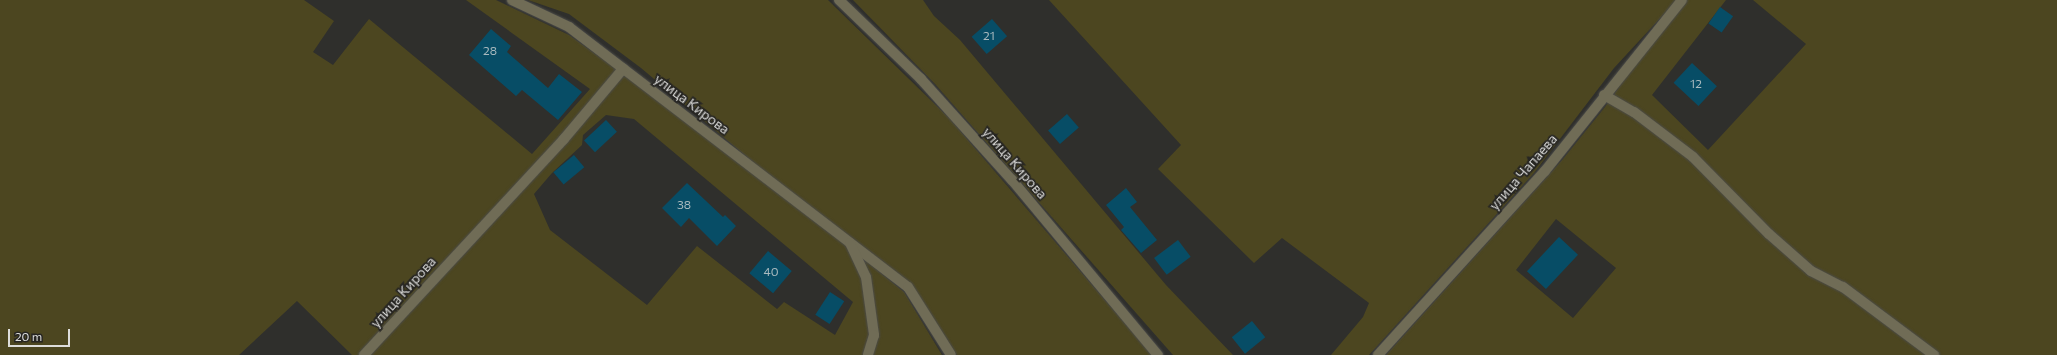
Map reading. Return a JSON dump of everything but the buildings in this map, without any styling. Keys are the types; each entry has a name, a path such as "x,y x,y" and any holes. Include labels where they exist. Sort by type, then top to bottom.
{"street":[{"name":"улица Кирова","path":"512,0 569,27 908,287 952,355"},
{"name":"улица Кирова","path":"839,0 921,79 1012,180 1158,355"},
{"name":"улица Чапаева","path":"1378,355 1545,171 1604,95 1682,0"},
{"name":"улица Кирова","path":"364,355 564,139 623,69"},
{"path":"1604,95 1634,112 1693,157 1769,234 1811,271 1843,287 1934,355"},
{"path":"848,240 866,277 874,335 868,355"}],"shaded area":[{"path":"0,0 304,0 334,21 313,52 333,65 369,19 532,154 590,89 466,0 496,0 569,35 644,89 834,235 904,292 942,355 352,355 297,301 239,355 0,355","holes":["606,115 634,119 853,302 835,335 784,302 777,309 697,246 647,305 550,230 534,194 552,173 582,145 583,135"]},
{"path":"528,0 828,0 949,118 1152,355 957,355 949,348 910,284 765,172 641,68 569,14"},
{"path":"853,0 923,0 934,16 960,40 1166,285 1233,355 1173,355 935,84"},
{"path":"1049,0 1677,0 1614,68 1534,173 1369,355 1331,355 1363,317 1369,303 1282,238 1254,263 1158,169 1181,145"},
{"path":"1686,0 1726,0 1652,95 1708,150 1806,44 1753,0 2057,0 2057,355 1386,355 1563,159 1605,107 1649,44","holes":["1556,219 1616,268 1573,318 1516,270"]}]}
